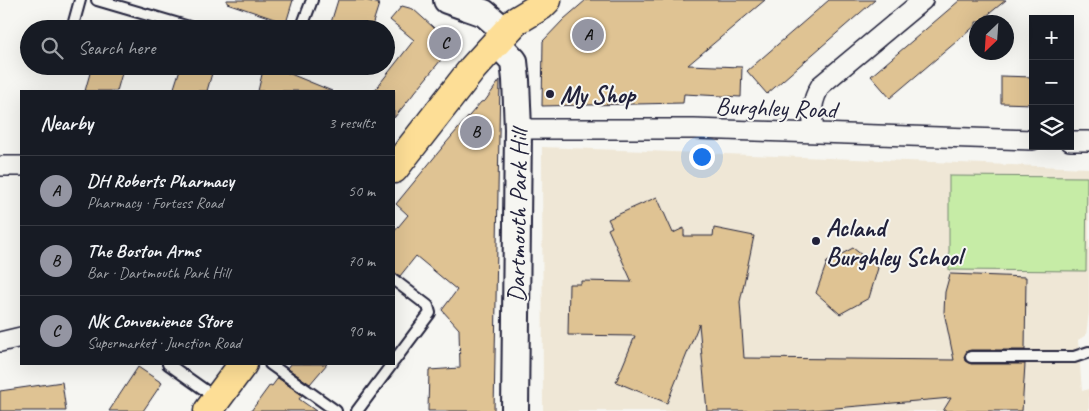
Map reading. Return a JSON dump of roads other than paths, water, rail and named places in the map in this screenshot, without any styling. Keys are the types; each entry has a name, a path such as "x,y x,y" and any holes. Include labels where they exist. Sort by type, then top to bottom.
{"main road":[{"path":"395,168 507,24 541,6 548,0"},
{"path":"212,405 242,365"}],"street":[{"name":"Dartmouth Park Hill","path":"448,0 484,13 507,24 514,61 518,129 514,411"},
{"path":"814,133 811,111 814,97 821,85 922,0"},
{"name":"Burghley Road","path":"518,129 668,128 1029,140"},
{"path":"1074,141 1089,142"},
{"path":"0,166 20,166"},
{"path":"0,342 20,337"}],"lane":[{"path":"74,20 80,0"},
{"path":"97,0 165,20"},
{"path":"304,20 312,0"},
{"path":"395,281 428,306 430,313 395,360"},
{"path":"971,356 1074,357 1089,352"},
{"path":"169,365 212,405"},
{"path":"271,365 336,411"},
{"path":"357,411 392,365"}],"place":[{"name":"DH Roberts Pharmacy","path":"588,35"},
{"name":"NK Convenience Store","path":"445,43"},
{"name":"My Shop","path":"550,94"},
{"name":"The Boston Arms","path":"476,132"},
{"name":"Acland Burghley School","path":"816,241"}]}
